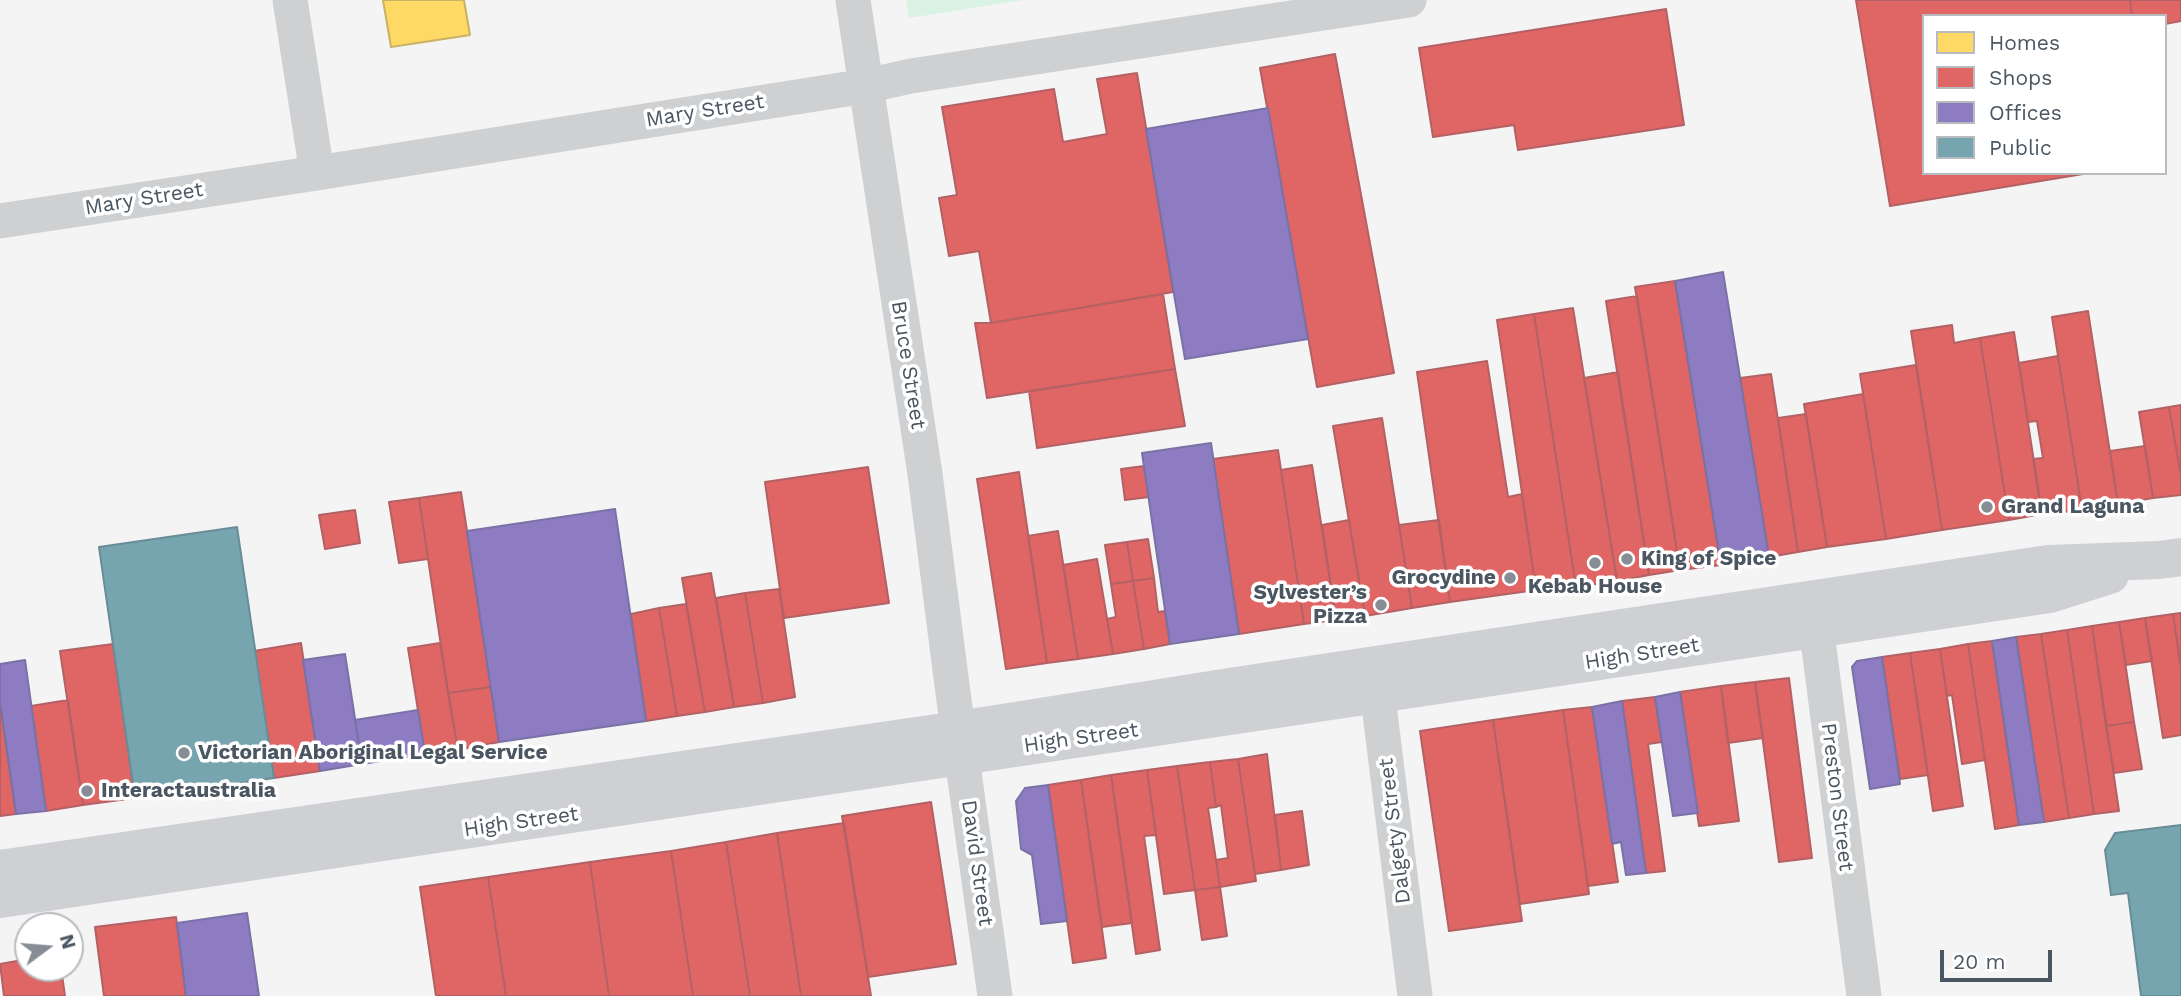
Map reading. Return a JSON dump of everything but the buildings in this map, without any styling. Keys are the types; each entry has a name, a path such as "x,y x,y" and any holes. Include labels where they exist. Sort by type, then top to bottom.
{"main road":[{"name":"High Street","path":"0,899 960,743 1814,613 2048,564 2170,559"},
{"name":"High Street","path":"0,869 960,743"}],"street":[{"path":"290,0 317,173"},
{"name":"Bruce Street","path":"853,0 925,474 960,743"},
{"name":"Mary Street","path":"0,220 317,173 866,86 911,76 1409,0"},
{"name":"Preston Street","path":"1814,613 1864,996"},
{"name":"Dalgety Street","path":"1376,680 1415,996"},
{"name":"David Street","path":"960,743 995,996"}],"green space":[{"path":"906,0 1023,0 909,18"}],"place":[{"name":"Grand Laguna","path":"1987,507"},
{"name":"King of Spice","path":"1627,559"},
{"name":"Kebab House","path":"1595,563"},
{"name":"Grocydine","path":"1510,578"},
{"name":"Sylvester’s Pizza","path":"1381,605"},
{"name":"Victorian Aboriginal Legal Service","path":"184,753"},
{"name":"Interactaustralia","path":"87,791"}]}
